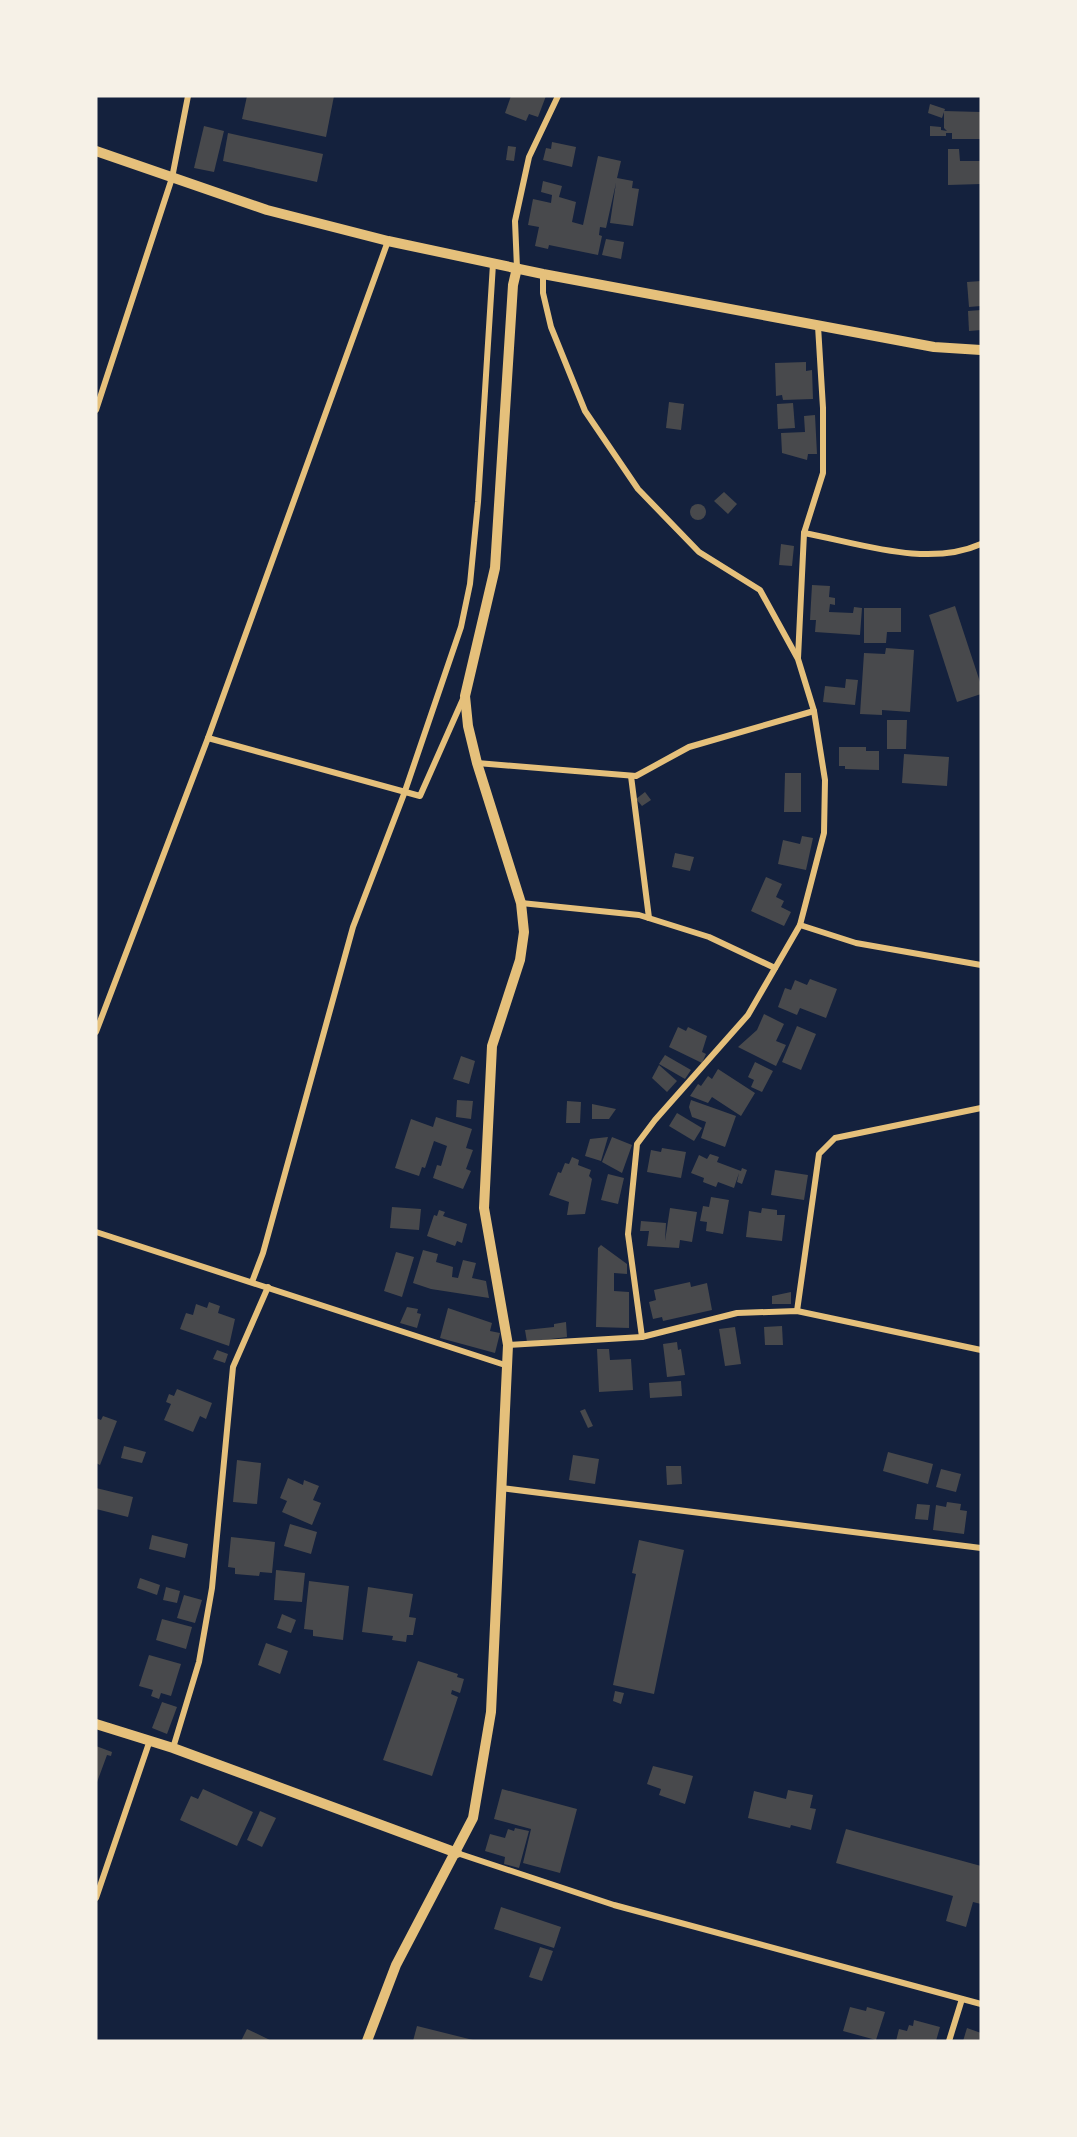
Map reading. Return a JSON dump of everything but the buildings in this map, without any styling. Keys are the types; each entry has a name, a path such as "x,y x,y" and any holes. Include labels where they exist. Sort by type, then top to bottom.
{"street":[{"path":"96,410 172,178 188,96"},
{"path":"208,738 404,794 420,796 465,696 495,568 513,285 517,268 515,221 529,157 558,96"},
{"path":"96,151 267,210 388,241 543,274 818,326 934,347 981,350"},
{"path":"96,1032 208,738 388,241"},
{"path":"252,1282 269,1232 353,927 404,794 461,627 470,584 478,502 493,264"},
{"path":"543,274 543,293 551,327 585,411 638,489 699,552 760,590 798,659 814,711 825,780 824,832 800,925 748,1015 655,1120 638,1144 628,1234 642,1337"},
{"path":"798,659 804,533 823,473 823,408 818,326"},
{"path":"804,533 908,552 938,554 970,549 981,544"},
{"path":"367,2041 396,1965 457,1854 473,1818 491,1712 508,1345 484,1208 492,1046 520,960 524,932 521,903 477,763 468,726 465,696"},
{"path":"477,763 636,776 689,747 814,711"},
{"path":"631,776 649,918"},
{"path":"521,903 649,918 709,937 776,968"},
{"path":"800,925 856,943 981,965"},
{"path":"797,1311 819,1154 835,1138 981,1108"},
{"path":"96,1232 506,1365"},
{"path":"173,1748 199,1662 212,1588 233,1367 268,1287"},
{"path":"508,1345 642,1337 737,1313 797,1311 981,1350"},
{"path":"500,1488 981,1548"},
{"path":"96,1724 173,1748 457,1854 614,1905 981,2004"},
{"path":"96,1898 150,1740"},
{"path":"949,2041 962,1999"}]}
